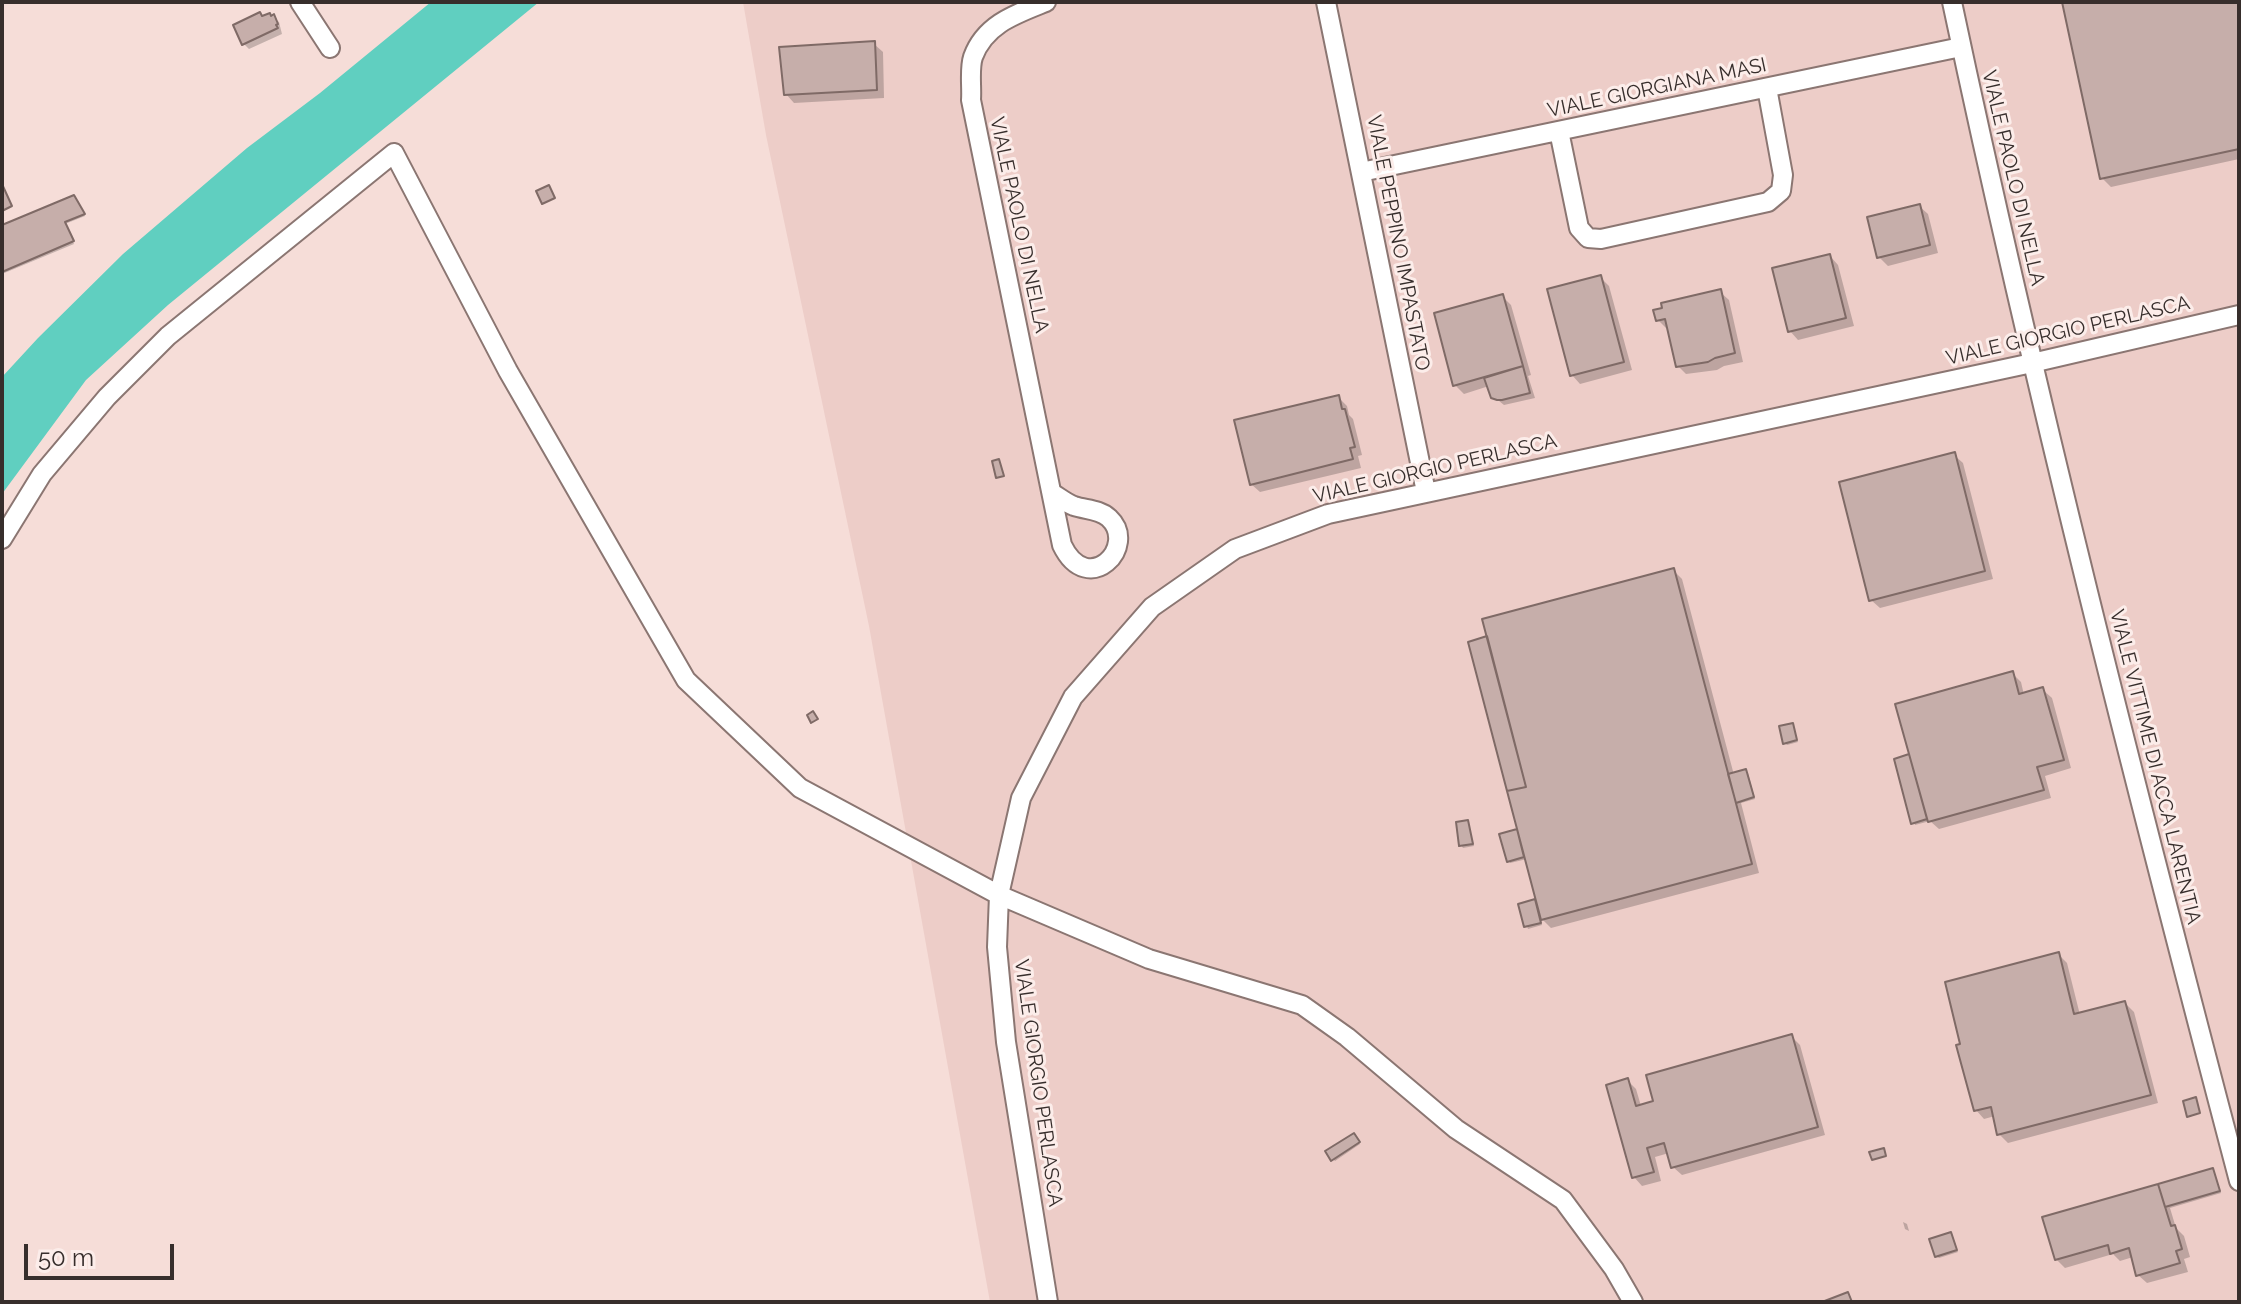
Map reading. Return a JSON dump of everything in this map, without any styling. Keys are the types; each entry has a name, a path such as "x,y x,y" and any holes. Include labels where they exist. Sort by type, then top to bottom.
{"street":[{"path":"300,2 330,48"},
{"name":"VIALE PAOLO DI NELLA","path":"1046,2 1020,12 987,31 972,59 971,100 1052,493"},
{"name":"VIALE PEPPINO IMPASTATO","path":"1326,2 1426,492"},
{"name":"VIALE PAOLO DI NELLA","path":"1952,2 2032,363"},
{"name":"VIALE GIORGIANA MASI","path":"1361,172 1961,47"},
{"path":"1559,131 1579,228 1588,238 1601,239 1768,202 1781,191 1783,175 1767,88"},
{"path":"2,539 42,474 117,386 168,336 394,153 508,371 686,680 800,788 999,895 1149,959 1302,1005 1347,1037 1456,1129 1563,1200 1614,1269 1633,1302"},
{"name":"VIALE GIORGIO PERLASCA","path":"1048,1302 1006,1042 997,947 999,895 1021,798 1073,697 1152,607 1235,549 1328,514 2032,363 2239,315"},
{"name":"VIALE VITTIME DI ACCA LARENTIA","path":"2032,363 2154,859 2239,1181"}],"shaded area":[{"path":"743,2 2239,2 2239,1302 990,1302 869,626 766,135"}],"water":[{"path":"431,2 539,2 168,305 86,380 2,494 2,377 123,254 247,148"}],"building":[{"path":"2062,2 2239,2 2239,149 2100,179"},
{"path":"260,12 262,16 274,14 278,28 242,45 233,25"},
{"path":"875,41 877,90 784,95 779,47"},
{"path":"2,184 12,206 2,211"},
{"path":"549,185 555,198 542,204 536,191"},
{"path":"74,195 85,214 65,222 74,241 2,272 2,225"},
{"path":"1920,204 1930,245 1877,258 1867,217"},
{"path":"1830,254 1846,318 1788,332 1772,268"},
{"path":"1601,275 1624,362 1570,376 1547,289"},
{"path":"1721,289 1735,353 1708,362 1676,367 1665,319 1656,321 1653,310 1662,308 1661,303"},
{"path":"1503,294 1523,366 1453,386 1434,313"},
{"path":"1523,366 1530,393 1502,400 1491,398 1484,378"},
{"path":"1339,395 1355,447 1350,448 1353,459 1250,485 1234,420"},
{"path":"1955,452 1985,571 1869,601 1839,482"},
{"path":"999,459 1004,476 996,478 992,461"},
{"path":"1674,568 1752,864 1541,920 1507,791 1526,787 1482,619"},
{"path":"1487,636 1526,787 1507,791 1468,642"},
{"path":"2013,671 2019,694 2043,687 2064,760 2037,767 2044,790 1928,822 1895,704"},
{"path":"813,711 818,719 811,723 807,715"},
{"path":"1793,723 1797,740 1783,744 1779,726"},
{"path":"1909,754 1927,819 1911,824 1894,759"},
{"path":"1746,769 1754,797 1736,803 1728,774"},
{"path":"1468,820 1473,844 1459,846 1456,822"},
{"path":"1517,829 1524,857 1507,862 1499,834"},
{"path":"1535,899 1541,923 1524,927 1518,904"},
{"path":"2059,952 2074,1014 2125,1001 2151,1095 1997,1135 1991,1107 1974,1111 1956,1045 1960,1044 1945,982"},
{"path":"1792,1034 1818,1127 1671,1168 1664,1143 1647,1148 1654,1172 1632,1178 1606,1085 1628,1078 1636,1106 1653,1101 1646,1075"},
{"path":"2196,1097 2200,1113 2187,1117 2183,1101"},
{"path":"1354,1133 1360,1142 1331,1161 1325,1151"},
{"path":"1884,1148 1886,1156 1872,1160 1869,1152"},
{"path":"2213,1168 2220,1191 2165,1207 2158,1184"},
{"path":"2158,1184 2182,1249 2176,1251 2180,1263 2136,1276 2129,1248 2110,1254 2108,1245 2055,1260 2042,1217"},
{"path":"1951,1232 1957,1250 1935,1257 1929,1239"},
{"path":"1848,1292 1852,1302 1822,1302"}]}
